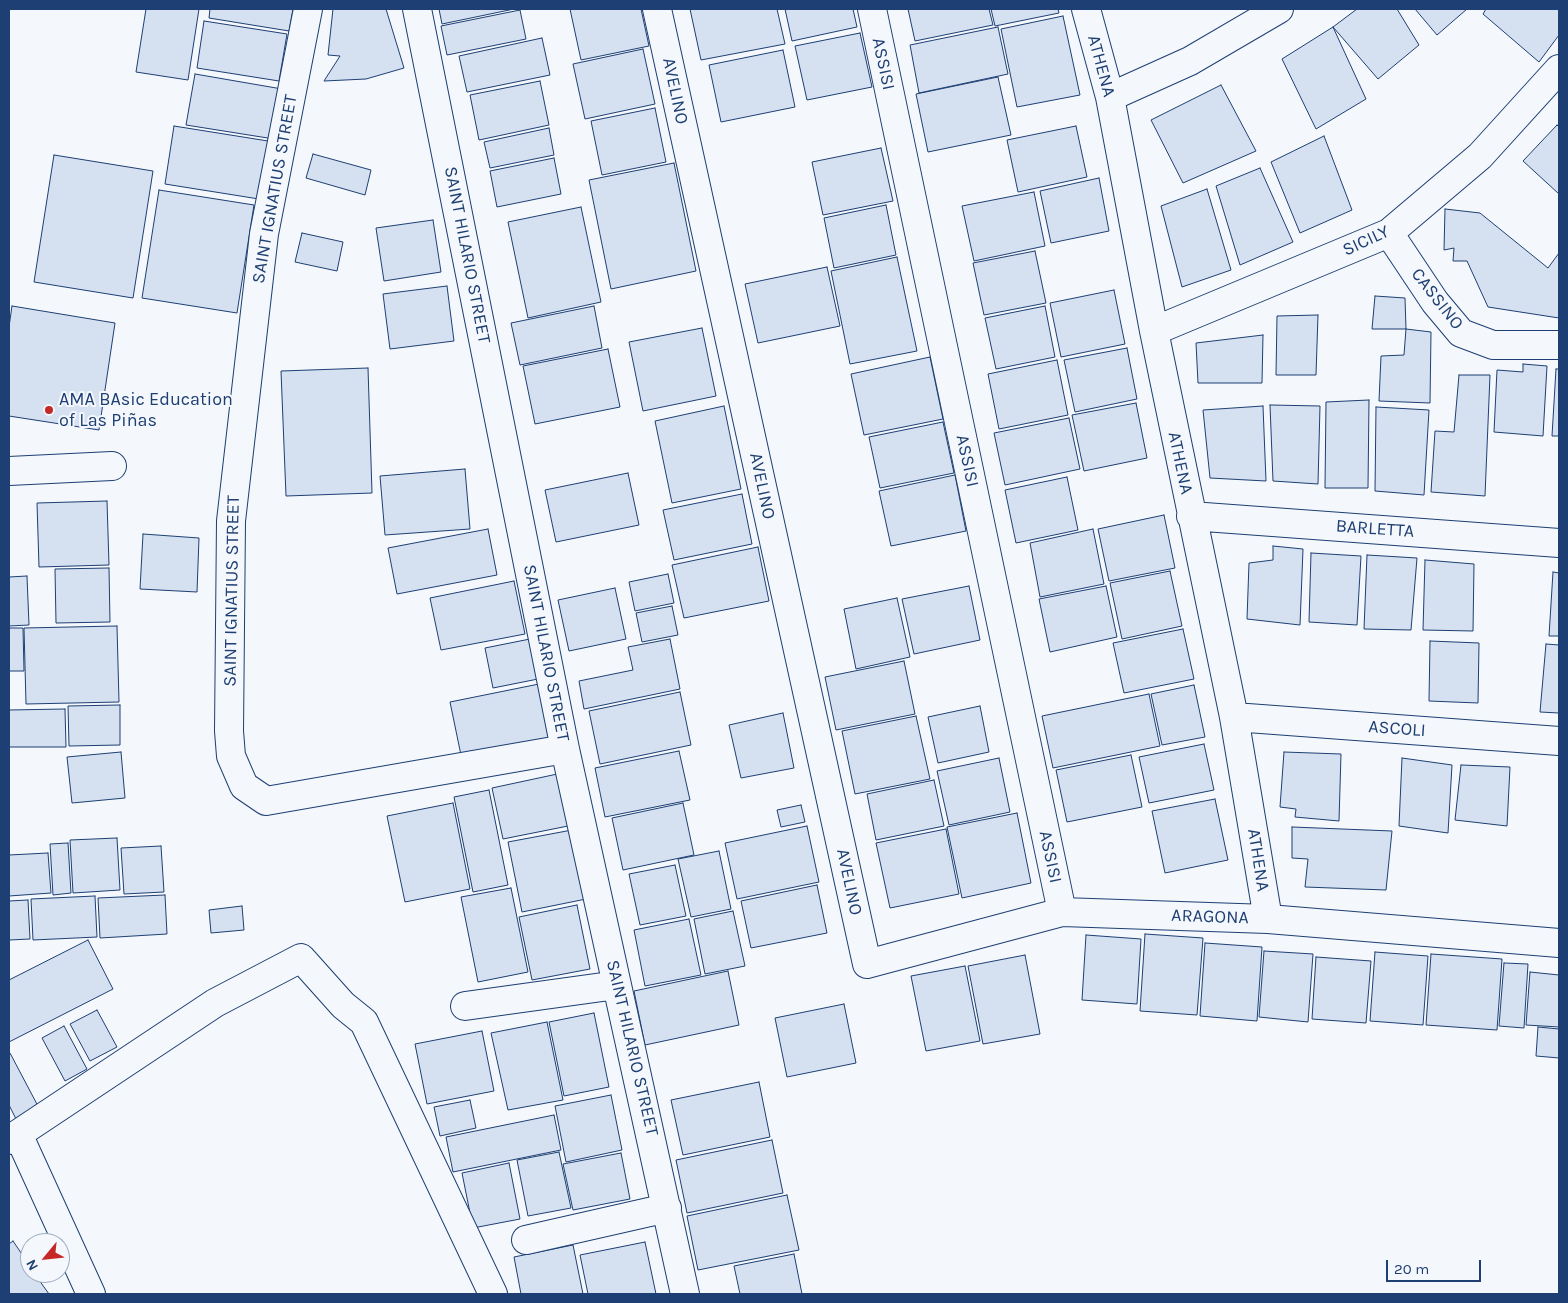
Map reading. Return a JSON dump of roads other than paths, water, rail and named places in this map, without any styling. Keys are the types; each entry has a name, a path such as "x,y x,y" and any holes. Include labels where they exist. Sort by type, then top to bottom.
{"street":[{"name":"SAINT IGNATIUS STREET","path":"308,9 264,234 231,521 229,731 231,756 244,786 266,800 565,749"},
{"name":"SAINT HILARIO STREET","path":"417,9 565,749 685,1294"},
{"name":"AVELINO","path":"657,9 867,964"},
{"name":"ASSISI","path":"872,9 1062,912"},
{"name":"ATHENA","path":"1086,9 1110,97 1154,331 1234,717 1268,919"},
{"path":"1110,97 1190,61 1279,9"},
{"name":"SICILY","path":"1154,331 1389,233 1480,156 1559,69"},
{"name":"CASSINO","path":"1389,233 1435,302 1461,332 1493,345 1559,345"},
{"path":"9,471 112,466"},
{"name":"BARLETTA","path":"1191,516 1559,543"},
{"name":"ASCOLI","path":"1234,717 1559,741"},
{"name":"ARAGONA","path":"867,964 1062,912 1268,919 1559,943"},
{"path":"90,1294 13,1137 215,1002 301,958 343,1005 364,1022 493,1294"},
{"path":"465,1006 617,985"},
{"path":"526,1240 667,1208"}],"place":[{"name":"AMA BAsic Education of Las Piñas","path":"49,410"}]}
